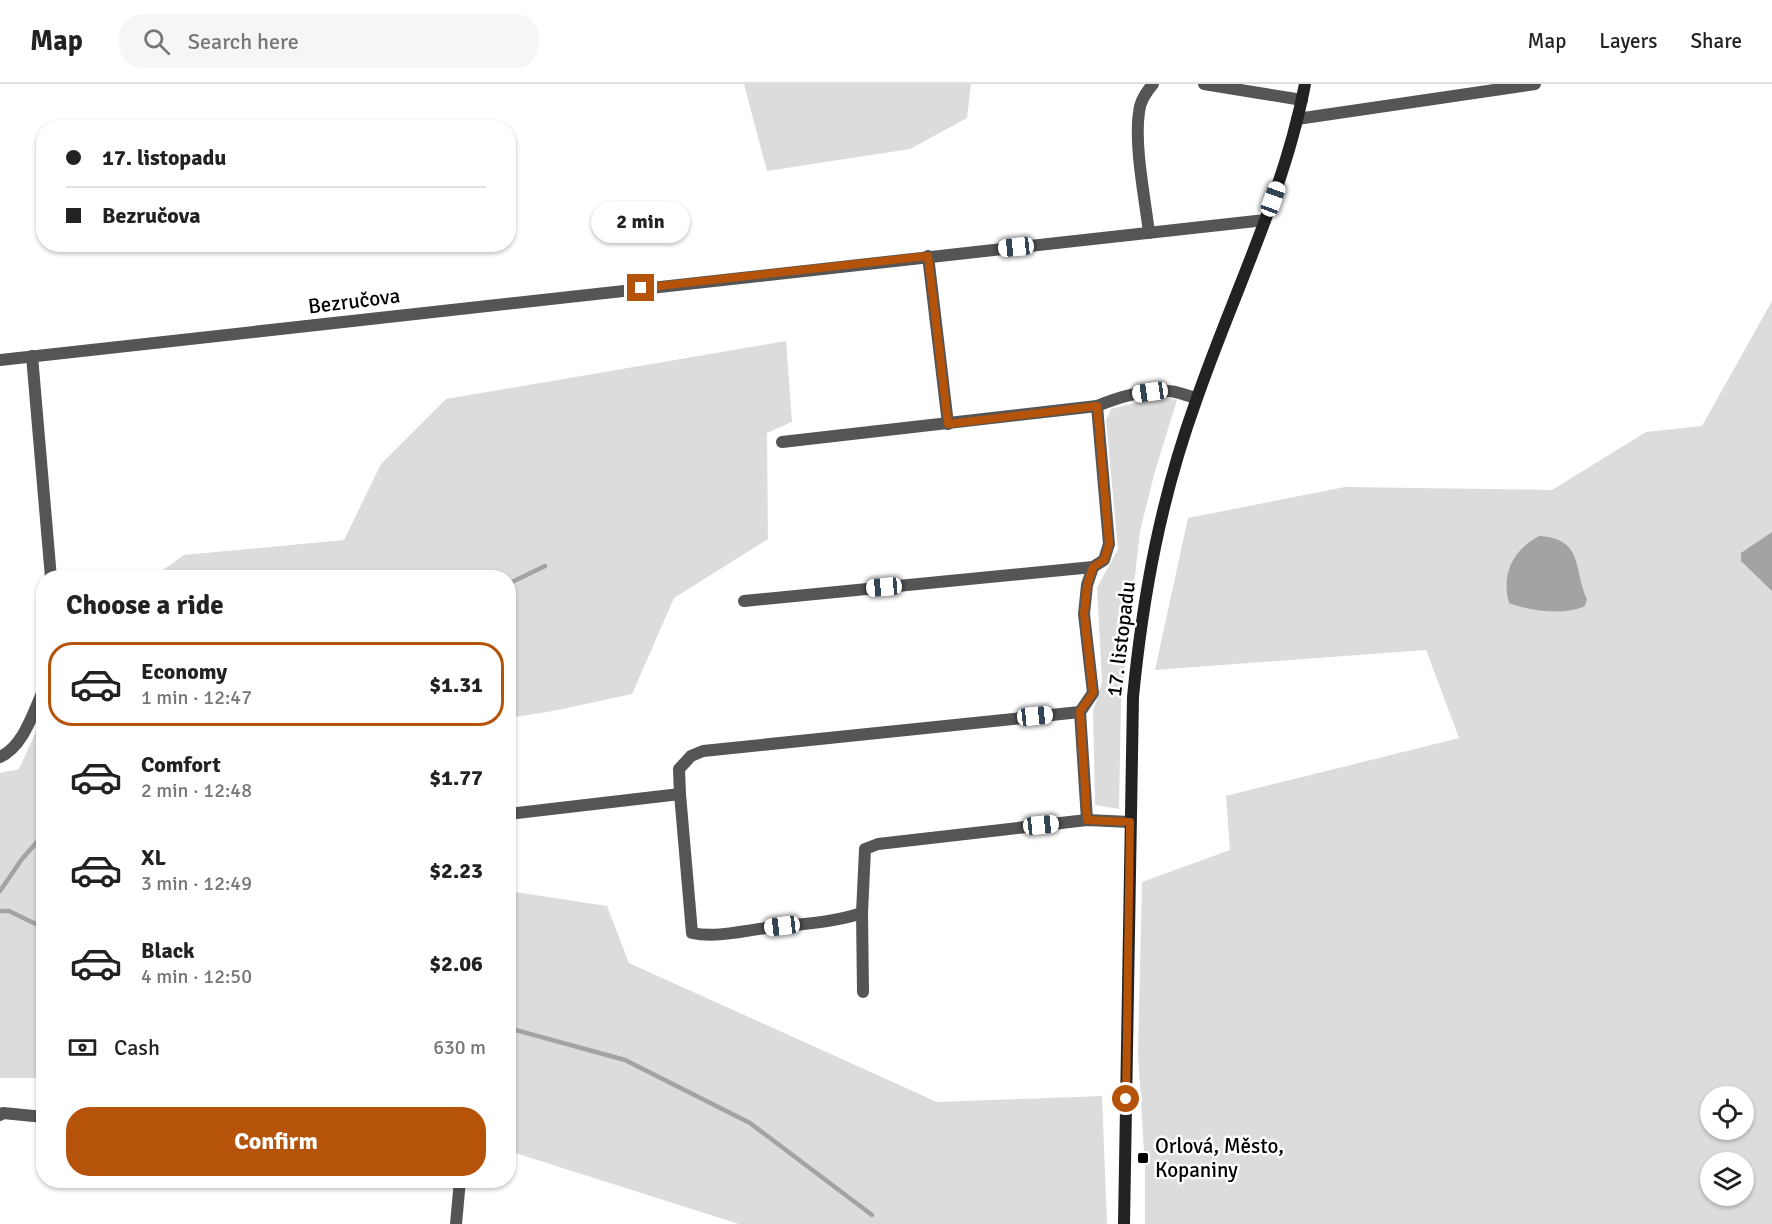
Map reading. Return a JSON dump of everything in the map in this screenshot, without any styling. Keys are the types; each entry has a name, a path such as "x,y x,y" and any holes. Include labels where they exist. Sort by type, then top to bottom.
{"main road":[{"name":"17. listopadu","path":"1124,1224 1133,697 1147,581 1165,500 1196,398 1280,178 1305,84"}],"street":[{"path":"1149,233 1138,130 1139,111 1144,95 1153,84"},
{"path":"1204,84 1302,100"},
{"path":"1297,119 1535,84"},
{"name":"Bezručova","path":"0,360 1265,220"},
{"path":"928,256 948,424"},
{"path":"32,356 50,570"},
{"path":"782,442 1097,406 1120,396 1159,391 1169,391 1196,398"},
{"path":"744,601 1093,567 1104,560 1109,544 1097,406"},
{"path":"1087,820 1080,711 1093,693 1084,614 1087,585 1093,567"},
{"path":"0,757 10,753 19,741 36,706"},
{"path":"862,913 845,919 701,935 692,933 680,794 680,770 691,756 703,751 1080,711"},
{"path":"516,813 680,794"},
{"path":"864,992 862,913 865,849 878,844 1087,820 1130,822"},
{"path":"0,1115 3,1113 36,1116"},
{"path":"456,1224 459,1188"}],"shaded area":[{"path":"744,84 971,84 967,118 910,149 767,171"},
{"path":"1772,301 1772,1224 1145,1224 1145,1168 1138,1053 1142,882 1230,850 1226,796 1459,738 1426,650 1155,670 1188,518 1345,487 1552,490 1646,432 1702,426"},
{"path":"786,341 792,422 767,433 768,539 674,598 632,694 516,717 516,570 163,570 184,555 344,540 381,464 446,399"},
{"path":"1163,396 1177,400 1155,471 1140,531 1121,702 1119,809 1095,805 1093,711 1102,682 1097,588 1118,549 1106,420 1111,409"},
{"path":"1772,532 1772,591 1741,561 1741,553"},
{"path":"1539,536 1553,538 1570,549 1575,557 1587,599 1585,606 1557,612 1509,603 1507,582 1511,564 1522,548"},
{"path":"36,731 36,1077 0,1078 0,773 19,769"},
{"path":"516,892 607,906 629,963 937,1102 1102,1096 1107,1224 739,1224 516,1153"}],"waterway":[{"path":"516,580 545,566"},
{"path":"0,891 36,843"},
{"path":"0,911 9,911 36,924"},
{"path":"516,1030 625,1060 750,1123 872,1215"}],"place":[{"name":"Orlová, Město, Kopaniny","path":"1143,1158"}],"route":[{"path":"641,288 928,256 948,424 1097,406 1109,544 1104,560 1093,567 1087,585 1084,614 1093,693 1080,711 1087,820 1130,822 1126,1099"}]}
